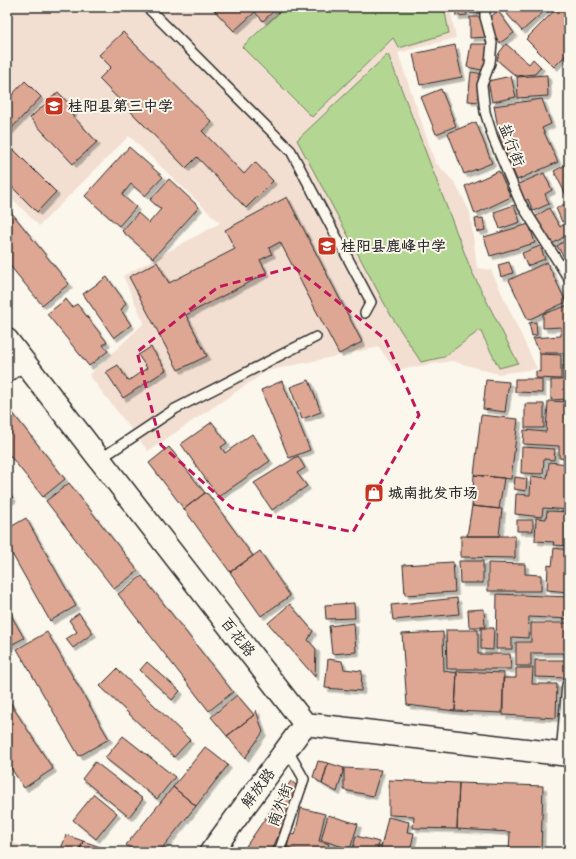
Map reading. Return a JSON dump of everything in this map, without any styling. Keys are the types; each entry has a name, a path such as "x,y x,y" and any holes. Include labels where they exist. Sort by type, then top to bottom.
{"main road":[{"name":"百花路","path":"7,340 15,367 100,459 305,724"},
{"name":"解放路","path":"210,852 305,724"},
{"path":"305,724 565,755"}],"lane":[{"path":"147,7 291,151 371,302 365,312"},
{"name":"盐行街","path":"485,7 485,17 492,43 490,63 482,84 485,112 520,202 569,279"},
{"path":"100,459 175,409 316,337"},
{"path":"565,755 567,685 569,682"},
{"name":"南外街","path":"279,852 304,779 287,749"}],"highlighted area":[{"path":"294,267 385,339 419,415 353,532 232,508 161,445 137,352 218,287"}],"shaded area":[{"name":"桂阳县鹿峰中学","path":"7,7 450,7 456,38 398,53 435,162 455,183 470,212 477,268 491,270 537,369 498,374 452,361 395,370 379,347 267,371 148,451 89,375 144,323 123,276 220,223 129,136 39,226 7,193"},
{"path":"7,840 36,852 7,852"}],"green space":[{"path":"285,7 444,7 449,33 399,48 393,38 312,117 242,47"},
{"path":"388,54 471,270 518,363 499,368 480,330 444,357 421,362 390,314 297,140"}],"building":[{"path":"211,7 278,7 263,21 255,12 234,31"},
{"path":"455,7 466,7 467,15 456,16"},
{"path":"470,7 480,7 481,13 471,14"},
{"path":"501,7 549,7 522,31"},
{"path":"558,7 569,7 569,52 554,67 526,39"},
{"path":"498,11 514,33 500,43 490,29 486,20"},
{"path":"470,17 484,17 488,37 470,38"},
{"path":"123,32 212,122 202,131 244,174 255,162 273,181 246,208 197,157 186,168 99,79 111,67 99,55"},
{"path":"471,44 489,44 486,71 467,67"},
{"path":"506,44 529,64 533,59 541,67 535,74 516,76 497,60 499,53"},
{"path":"455,45 462,77 420,85 413,54"},
{"path":"471,72 484,74 480,102 468,101"},
{"path":"547,75 548,96 518,98 517,77"},
{"path":"511,76 516,97 492,102 488,81"},
{"path":"25,81 41,97 7,133 7,100"},
{"path":"441,89 456,126 436,134 421,97"},
{"path":"58,92 74,109 72,115 97,142 73,164 30,118"},
{"path":"542,99 551,124 542,128 558,162 517,180 500,139 494,106"},
{"path":"476,122 492,163 464,174 448,133"},
{"path":"7,143 56,192 37,212 7,182"},
{"path":"129,147 163,177 145,196 131,184 122,195 136,207 119,226 85,196"},
{"path":"569,163 569,201 554,171"},
{"path":"499,171 511,197 475,214 465,186"},
{"path":"544,173 552,190 545,194 549,204 533,211 528,199 524,202 516,185"},
{"path":"169,179 199,207 153,258 122,231 138,213 149,223 161,209 150,200"},
{"path":"287,197 362,342 339,354 280,242 269,248 272,254 260,260 267,273 186,315 207,356 178,370 129,277 157,262 169,283 235,249 225,230"},
{"path":"569,202 569,219 562,222 556,208"},
{"path":"514,205 520,222 500,229 494,212"},
{"path":"549,208 560,227 569,221 569,234 552,244 535,217"},
{"path":"11,212 69,284 42,305 7,262 7,215"},
{"path":"483,218 485,230 477,232 475,219"},
{"path":"529,224 535,243 490,256 484,237"},
{"path":"569,238 569,265 557,246"},
{"path":"540,246 545,259 527,266 522,253"},
{"path":"509,262 513,273 501,277 498,265"},
{"path":"547,262 566,302 528,320 509,280"},
{"path":"107,277 126,303 121,310 131,325 114,338 83,294"},
{"path":"66,299 72,307 77,304 107,342 103,345 108,351 89,366 47,314"},
{"path":"569,305 569,362 564,363 564,353 540,353 533,338 561,336 561,327 543,328 543,314"},
{"path":"536,322 537,335 532,336 529,323"},
{"path":"151,347 166,370 123,398 106,372 118,365 128,381 147,368 138,355"},
{"path":"540,354 561,355 561,379 536,378 536,371 540,372"},
{"path":"563,365 569,365 569,399 551,400 551,380 563,380"},
{"path":"515,379 542,379 542,393 515,392"},
{"path":"309,380 321,412 302,419 290,387"},
{"path":"486,380 509,382 505,412 483,409"},
{"path":"282,381 310,450 289,458 261,390"},
{"path":"548,401 569,402 569,459 559,458 559,446 523,444 524,430 546,432"},
{"path":"525,404 544,404 544,428 525,428"},
{"path":"7,406 65,479 43,497 7,452"},
{"path":"481,415 518,419 511,479 474,475"},
{"path":"212,422 227,443 221,447 225,453 252,434 270,461 218,497 181,444"},
{"path":"169,447 205,493 184,509 149,463"},
{"path":"522,447 555,449 554,460 544,459 543,474 521,473"},
{"path":"298,456 305,468 297,473 307,486 272,510 254,483"},
{"path":"549,462 569,464 569,510 543,508 542,517 515,514 516,494 530,495 531,476 547,478"},
{"path":"474,475 504,478 499,509 472,506"},
{"path":"515,477 527,479 526,491 514,489"},
{"path":"69,483 138,571 114,589 46,501"},
{"path":"7,491 13,498 7,503"},
{"path":"205,493 208,494 253,556 230,572 184,509"},
{"path":"472,506 502,509 499,536 467,536"},
{"path":"547,511 569,512 569,546 553,545 554,542 535,541 536,518 546,519"},
{"path":"26,518 76,606 50,621 7,545 7,529"},
{"path":"517,520 533,520 533,531 517,531"},
{"path":"461,536 515,536 515,558 461,557"},
{"path":"554,548 569,550 569,592 547,590 548,565 552,566"},
{"path":"260,551 290,596 261,616 230,572"},
{"path":"459,561 483,561 483,583 460,583"},
{"path":"453,562 455,592 405,595 403,565"},
{"path":"488,563 525,564 525,574 541,575 541,591 488,591"},
{"path":"142,576 233,692 209,711 118,594"},
{"path":"497,594 569,597 569,619 529,617 528,638 512,637 512,649 496,649"},
{"path":"457,598 459,614 393,620 391,605"},
{"path":"354,603 355,618 326,619 325,605"},
{"path":"290,604 313,631 308,640 316,649 315,677 268,623"},
{"path":"7,608 24,638 7,647"},
{"path":"484,609 485,627 469,627 468,610"},
{"path":"79,613 93,633 73,648 66,639 77,632 69,620"},
{"path":"354,623 356,652 332,654 329,626"},
{"path":"531,623 569,623 569,653 531,653 531,666 516,666 516,642 531,642"},
{"path":"481,628 494,628 493,650 481,649"},
{"path":"446,630 478,630 478,654 510,654 511,669 447,669"},
{"path":"47,632 109,739 79,756 17,649"},
{"path":"443,632 444,671 457,673 455,711 407,705 402,634"},
{"path":"328,659 342,661 344,669 362,671 361,691 325,688"},
{"path":"535,660 568,660 568,678 535,677"},
{"path":"147,662 180,691 172,700 140,670"},
{"path":"516,668 533,668 532,684 557,684 556,718 503,715 503,678 516,678"},
{"path":"117,669 190,740 174,757 100,686"},
{"path":"457,671 504,673 502,713 455,711"},
{"path":"237,695 254,715 227,736 211,717"},
{"path":"7,698 53,769 24,788 7,762"},
{"path":"256,710 263,732 245,758 227,736 254,715"},
{"path":"123,736 175,777 157,799 105,758"},
{"path":"205,747 228,765 196,806 173,787"},
{"path":"318,761 328,763 322,784 313,777"},
{"path":"95,762 143,799 129,817 82,779"},
{"path":"328,763 344,768 337,792 322,784"},
{"path":"344,768 381,770 373,796 344,790"},
{"path":"389,780 459,783 457,829 413,828 414,816 389,815"},
{"path":"291,781 300,788 271,852 242,852"},
{"path":"459,783 543,786 541,852 509,852 510,832 457,829"},
{"path":"173,787 196,806 159,852 135,852 126,845"},
{"path":"94,794 117,813 96,839 73,820"},
{"path":"301,808 325,814 319,841 329,844 326,852 303,852 287,848 290,834 295,835"},
{"path":"328,815 358,824 350,849 321,840"},
{"path":"388,817 409,822 407,832 414,833 410,852 380,852"},
{"path":"66,835 83,841 79,852 60,852"},
{"path":"356,836 379,842 377,852 352,852"},
{"path":"83,841 109,850 108,852 79,852"}],"place":[{"name":"桂阳县第三中学","path":"54,106"},
{"name":"桂阳县鹿峰中学","path":"327,246"},
{"name":"城南批发市场","path":"374,493"}]}
